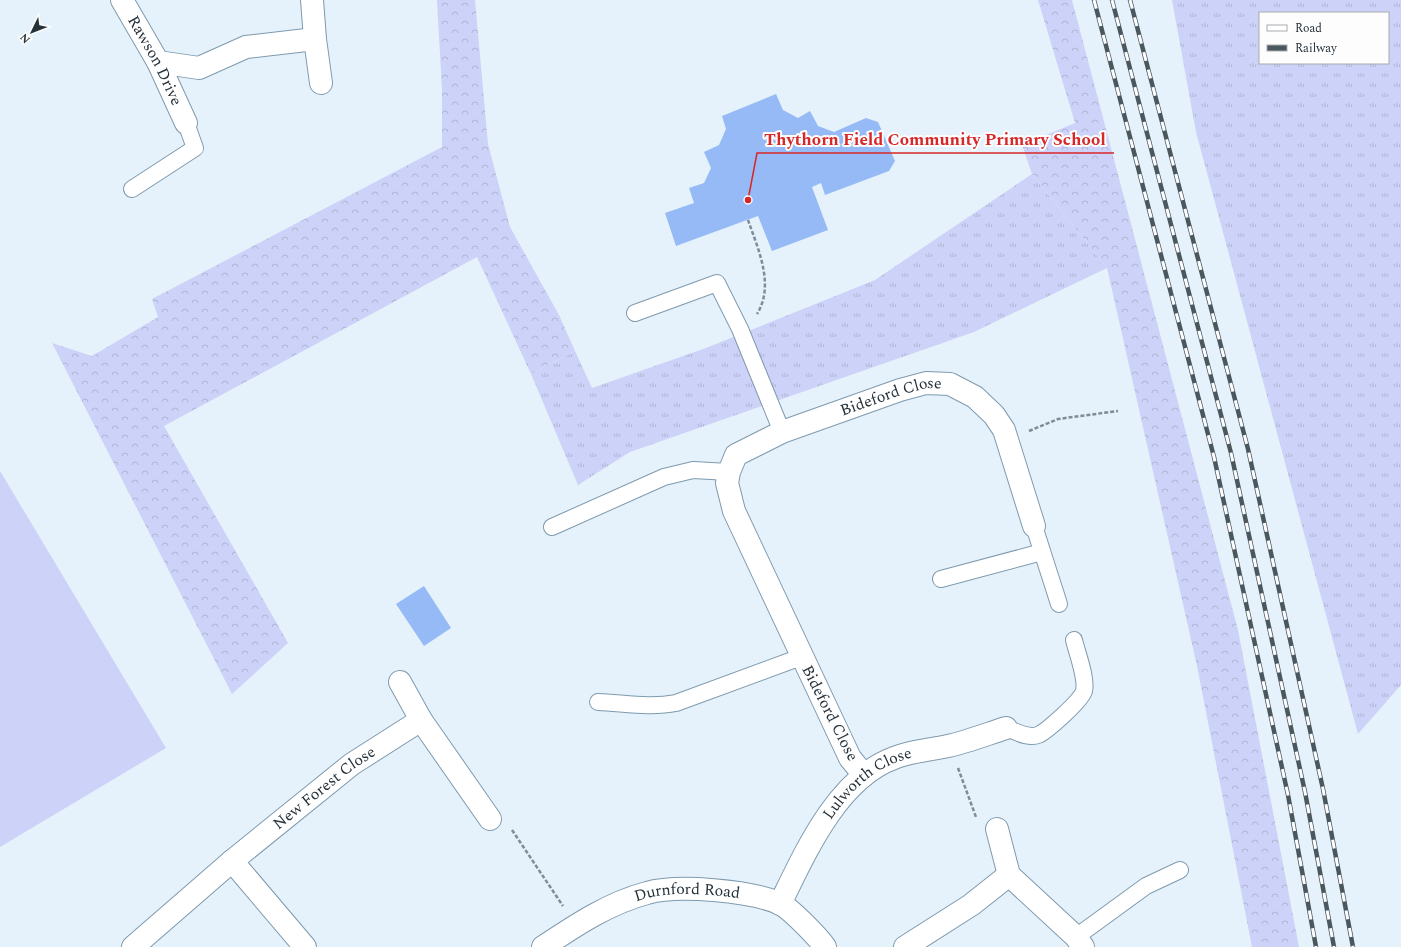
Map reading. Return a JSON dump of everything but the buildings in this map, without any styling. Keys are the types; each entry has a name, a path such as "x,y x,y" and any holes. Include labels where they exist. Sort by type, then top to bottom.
{"street":[{"name":"Rawson Drive","path":"122,0 158,62 186,123"},
{"path":"312,0 315,39 321,83"},
{"path":"158,62 199,68 246,47 315,39"},
{"name":"Bideford Close","path":"864,775 850,758 734,511 727,483 728,472 736,455 782,432 900,390 926,383 950,384 975,397 994,415 1004,430 1034,526"},
{"path":"400,682 421,720 490,819"},
{"name":"New Forest Close","path":"133,947 232,861 352,764 421,720"},
{"name":"Lulworth Close","path":"780,904 816,832 839,800 864,775 894,758 950,746 1006,728"},
{"path":"988,826 1009,875 1080,942"},
{"path":"232,861 306,947"},
{"path":"905,947 972,904 1009,875"},
{"name":"Durnford Road","path":"543,947 577,924 626,900 649,892 682,888 736,893 780,904 816,935 825,947"}],"lane":[{"path":"132,189 195,148 186,123"},
{"path":"635,314 717,283 740,329 782,432"},
{"path":"552,527 664,477 692,470 728,472"},
{"path":"1034,526 1059,604"},
{"path":"941,579 1042,552"},
{"path":"1006,728 1025,736 1038,736 1080,701 1084,692 1085,682 1074,640"},
{"path":"598,702 652,705 676,703 802,657"},
{"path":"1080,942 1146,886 1180,870"}],"path":[{"path":"740,329 753,321 759,311 764,292 764,268 748,220"},
{"path":"1007,441 1058,419 1118,411"},
{"path":"950,746 988,826"},
{"path":"490,819 511,830 577,924"}],"green space":[{"path":"437,0 475,0 488,144 510,227 559,315 575,351 531,374 477,257 164,426 288,643 232,694 52,343 92,356 158,317 152,299 442,147 442,90"},
{"path":"1038,0 1072,0 1238,630 1299,947 1252,947 1197,666 1107,268 1032,174 1022,145 1075,123"},
{"path":"1172,0 1401,0 1401,685 1358,734 1196,132"},
{"path":"1032,174 1107,268 974,332 630,452 578,485 531,374 575,351 592,388 706,348 875,280"},
{"path":"0,471 166,748 0,847"}],"railway":[{"path":"1094,0 1214,457 1288,795 1316,947"},
{"path":"1112,0 1231,453 1305,792 1334,947"},
{"path":"1130,0 1248,449 1323,789 1353,947"}],"place":[{"name":"Thythorn Field Community Primary School","path":"748,200"}]}
